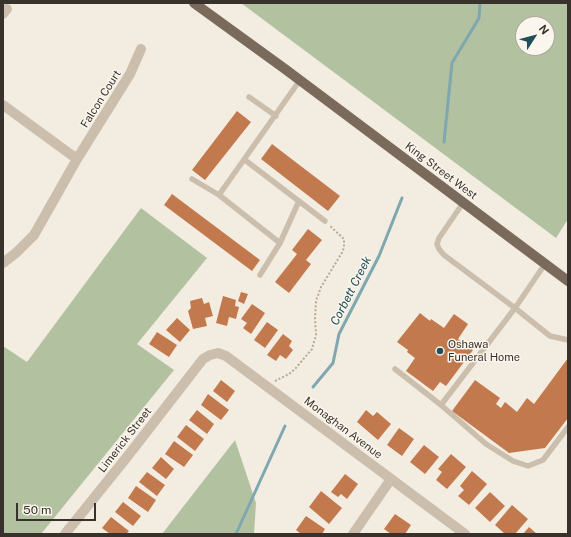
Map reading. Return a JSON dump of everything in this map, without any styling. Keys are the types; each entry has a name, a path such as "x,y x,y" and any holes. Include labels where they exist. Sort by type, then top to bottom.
{"main road":[{"name":"King Street West","path":"194,3 286,69 568,281"}],"street":[{"name":"Falcon Court","path":"3,263 17,252 34,234 77,159 130,74 141,50"},
{"path":"3,105 77,159"},
{"name":"Monaghan Avenue","path":"203,359 210,355 218,354 226,356 465,534"},
{"name":"Limerick Street","path":"65,534 203,359"},
{"path":"353,534 391,479"}],"lane":[{"path":"219,196 300,80"},
{"path":"249,97 276,116"},
{"path":"244,160 325,221"},
{"path":"192,179 219,196 280,243"},
{"path":"260,276 280,243 299,201"},
{"path":"464,203 439,238 437,244 439,249 444,255 550,336 568,340"},
{"path":"441,405 515,308 545,264"},
{"path":"395,369 441,405 486,444 513,461 528,466 543,460 568,427"}],"path":[{"path":"265,386 289,374 312,349 316,335 316,301 321,287 343,251 344,245 344,239 325,221"}],"green space":[{"path":"241,3 568,3 568,219 556,238"},
{"path":"141,208 207,258 137,344 174,370 41,534 3,534 3,346 27,362"},
{"path":"235,440 256,503 254,534 162,534"}],"building":[{"path":"237,111 251,122 205,180 192,170"},
{"path":"272,144 340,196 328,211 261,159"},
{"path":"172,194 260,260 252,271 164,205"},
{"path":"308,229 322,240 306,260 311,264 289,293 275,282 297,254 292,250"},
{"path":"241,292 248,294 244,304 238,301"},
{"path":"223,296 236,300 235,306 239,307 236,319 229,317 227,326 216,323"},
{"path":"202,298 204,304 209,302 213,316 205,318 207,326 193,329 188,311 191,308 190,301"},
{"path":"252,304 265,313 251,334 243,328 247,323 241,319"},
{"name":"Oshawa Funeral Home","path":"420,313 430,321 431,319 444,328 454,314 468,324 458,339 473,350 446,386 440,382 433,391 406,371 415,358 407,352 408,350 397,342"},
{"path":"177,318 190,330 180,342 166,330"},
{"path":"267,322 278,330 265,348 254,340"},
{"path":"157,332 177,345 169,357 149,344"},
{"path":"283,334 292,341 289,346 293,350 286,359 280,355 276,361 267,355"},
{"path":"568,358 568,418 545,448 509,453 452,411 475,380 500,398 496,404 501,408 505,402 517,412 527,398 534,404"},
{"path":"221,380 235,391 227,402 213,391"},
{"path":"208,394 229,410 221,420 201,405"},
{"path":"197,410 214,424 207,434 189,420"},
{"path":"366,410 373,416 377,412 391,424 378,440 357,422"},
{"path":"186,425 204,439 195,451 177,437"},
{"path":"399,428 414,439 402,456 387,445"},
{"path":"174,441 193,455 184,467 165,454"},
{"path":"424,445 439,457 425,474 410,462"},
{"path":"451,454 466,467 447,489 436,480 442,472 438,469"},
{"path":"161,457 174,469 166,479 152,468"},
{"path":"472,471 487,484 469,505 458,496 464,490 460,486"},
{"path":"147,472 165,485 157,496 139,482"},
{"path":"345,474 358,484 347,499 341,494 338,497 331,492"},
{"path":"136,486 156,500 148,512 128,498"},
{"path":"321,491 342,508 329,524 309,507"},
{"path":"490,492 505,506 490,522 475,508"},
{"path":"123,502 141,516 133,526 115,512"},
{"path":"512,505 528,519 515,534 505,534 495,525"},
{"path":"395,514 411,525 405,534 391,534 384,529"},
{"path":"306,516 325,529 322,534 301,534 296,530"},
{"path":"111,517 129,531 126,534 110,534 102,528"},
{"path":"529,527 537,534 523,534"}],"waterway":[{"name":"Corbett Creek","path":"444,142 452,63 479,18 480,3"},
{"name":"Corbett Creek","path":"313,387 333,363 339,334 379,256 402,198"},
{"name":"Corbett Creek","path":"236,534 285,426"}],"place":[{"name":"Oshawa Funeral Home","path":"440,351"}]}
